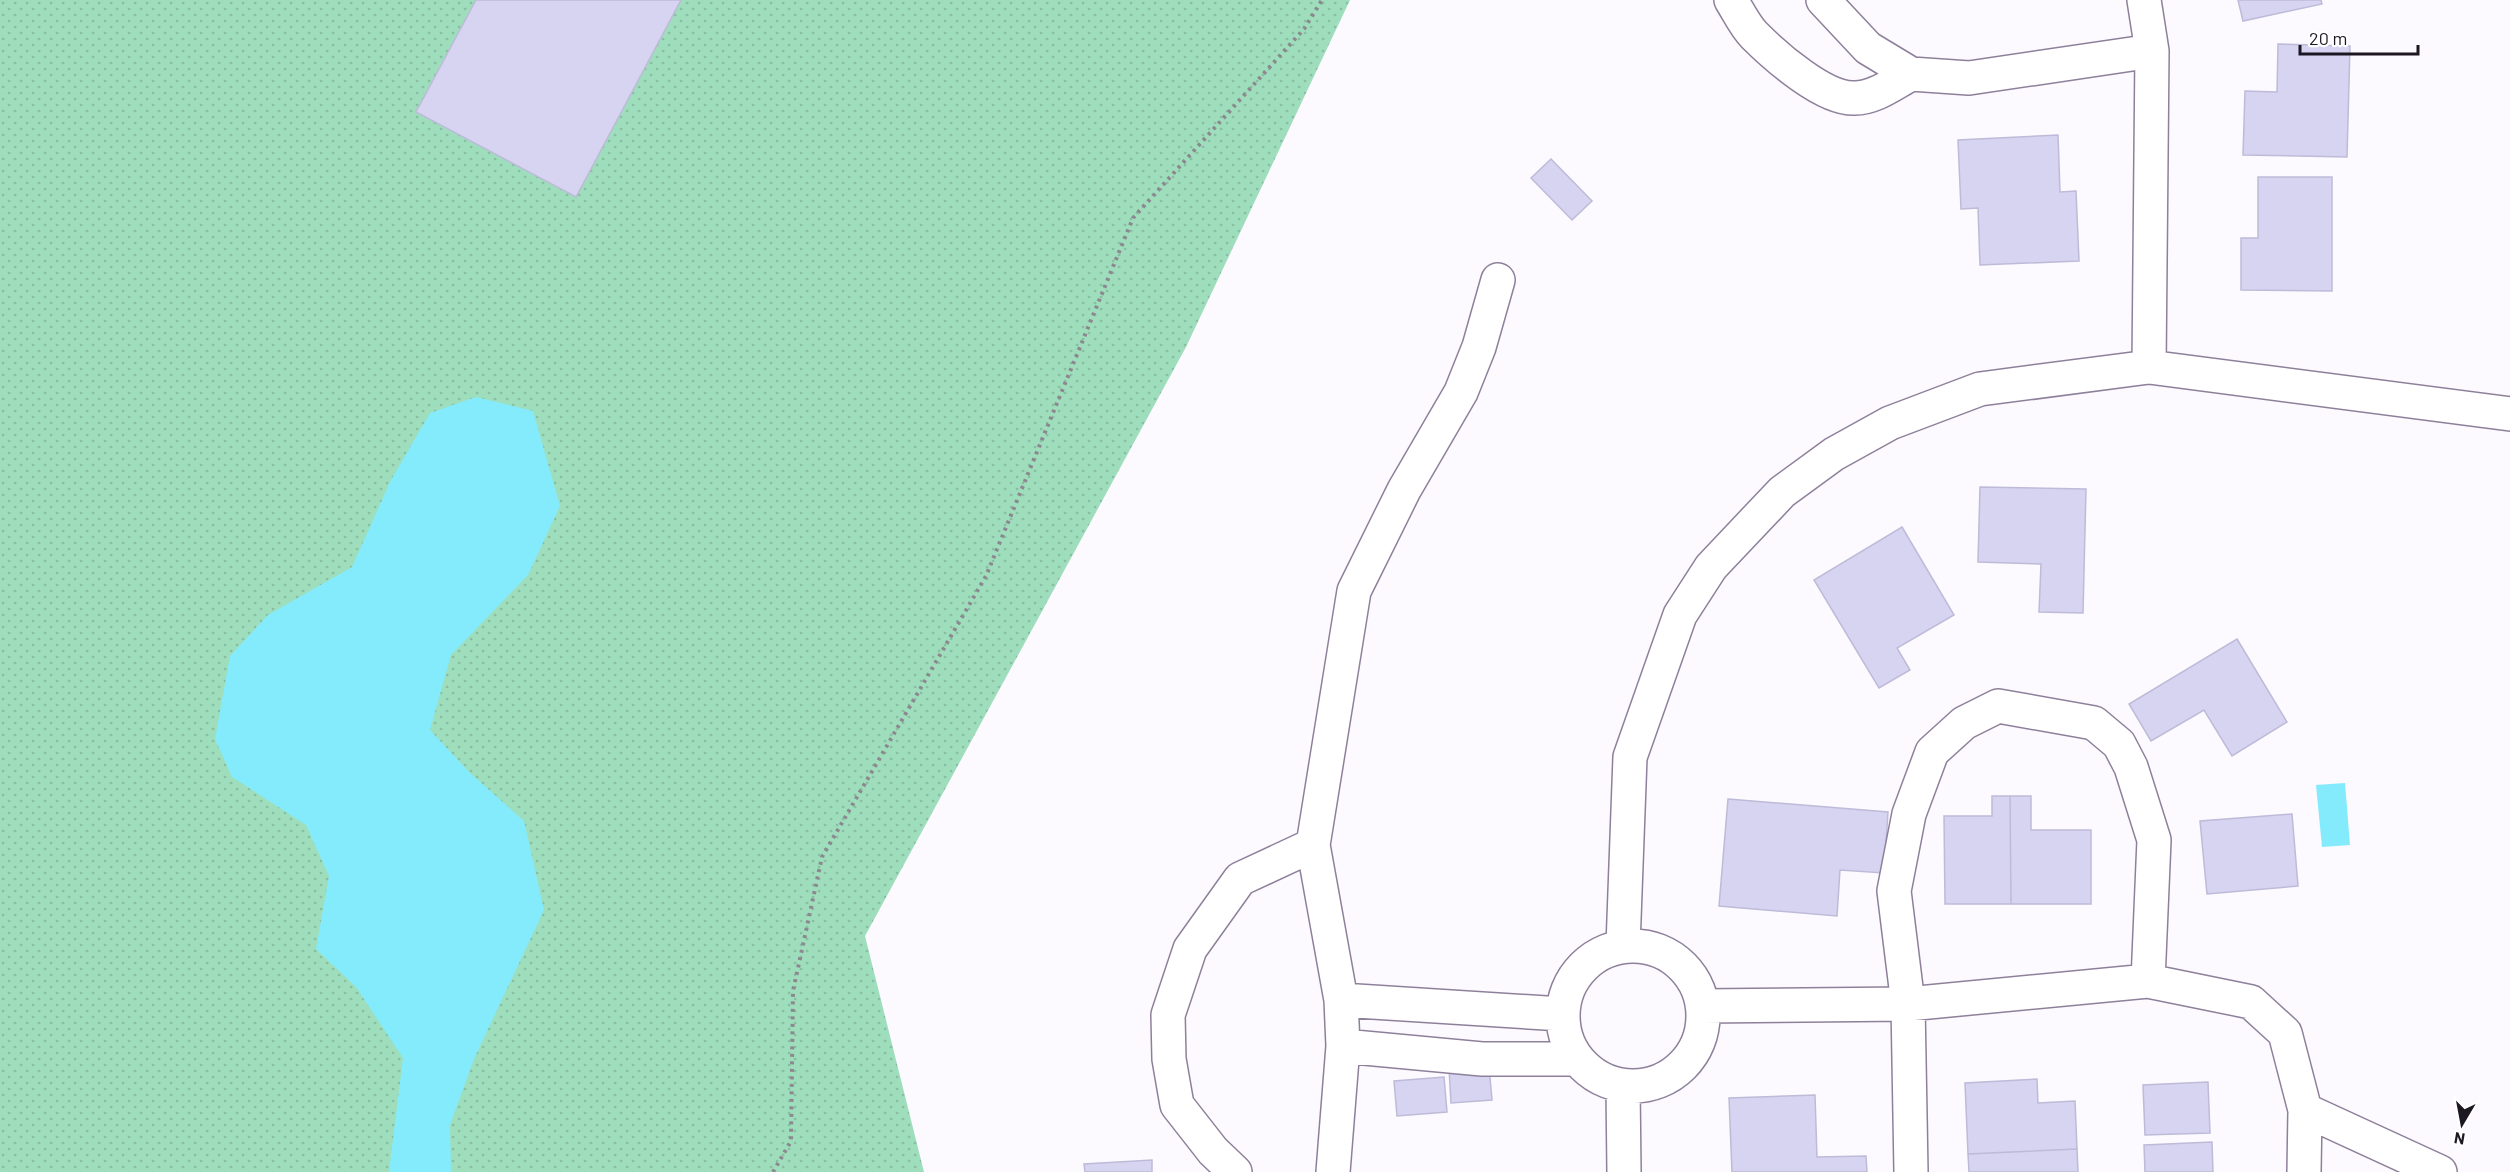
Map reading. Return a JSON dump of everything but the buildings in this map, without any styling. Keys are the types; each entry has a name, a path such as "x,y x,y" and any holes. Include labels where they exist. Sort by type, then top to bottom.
{"street":[{"path":"1731,0 1753,34 1821,90 1839,97 1870,96 1911,74"},
{"path":"1823,0 1868,48 1911,74 1969,78 2152,51"},
{"path":"2144,0 2152,51 2149,367"},
{"path":"1333,1172 1343,1046 1341,1000 1313,845 1354,591 1404,490 1461,392 1479,347 1498,280"},
{"path":"1623,946 1630,757 1680,615 1711,567 1782,492 1834,454 1890,423 1980,389 2149,367 2510,414"},
{"path":"1911,1172 1908,1004 1894,891 1909,814 1932,752 1964,723 1998,706 2094,723 2119,744 2131,767 2154,840 2148,981"},
{"path":"1235,1172 1213,1151 1177,1105 1169,1059 1168,1015 1190,949 1240,879 1313,845"},
{"path":"1641,945 1658,950 1675,959 1689,972 1698,988 1703,1006 1701,1035 1688,1060 1666,1078 1645,1085 1623,1086 1598,1077 1577,1059 1566,1037 1562,1014 1566,994 1575,975 1589,961 1606,950 1623,946 1641,945"},
{"path":"1703,1006 1908,1004 2148,981 2252,1002 2284,1033 2305,1110 2304,1172"},
{"path":"1341,1000 1562,1014"},
{"path":"1343,1046 1482,1059 1577,1059"},
{"path":"1623,1086 1624,1172"},
{"path":"2305,1110 2440,1172"}],"path":[{"path":"773,1172 791,1141 793,991 822,857 986,576 1133,218 1304,29 1322,0"}],"green space":[{"path":"0,0 1350,0 1186,347 865,936 924,1172 0,1172"}],"water":[{"path":"476,397 533,411 560,506 528,575 451,655 430,730 469,772 524,821 544,910 474,1059 450,1125 451,1172 389,1172 403,1058 356,987 316,949 329,876 306,825 232,777 215,739 230,656 268,615 352,567 391,480 430,413"},
{"path":"2345,783 2350,845 2322,847 2316,785"}]}
